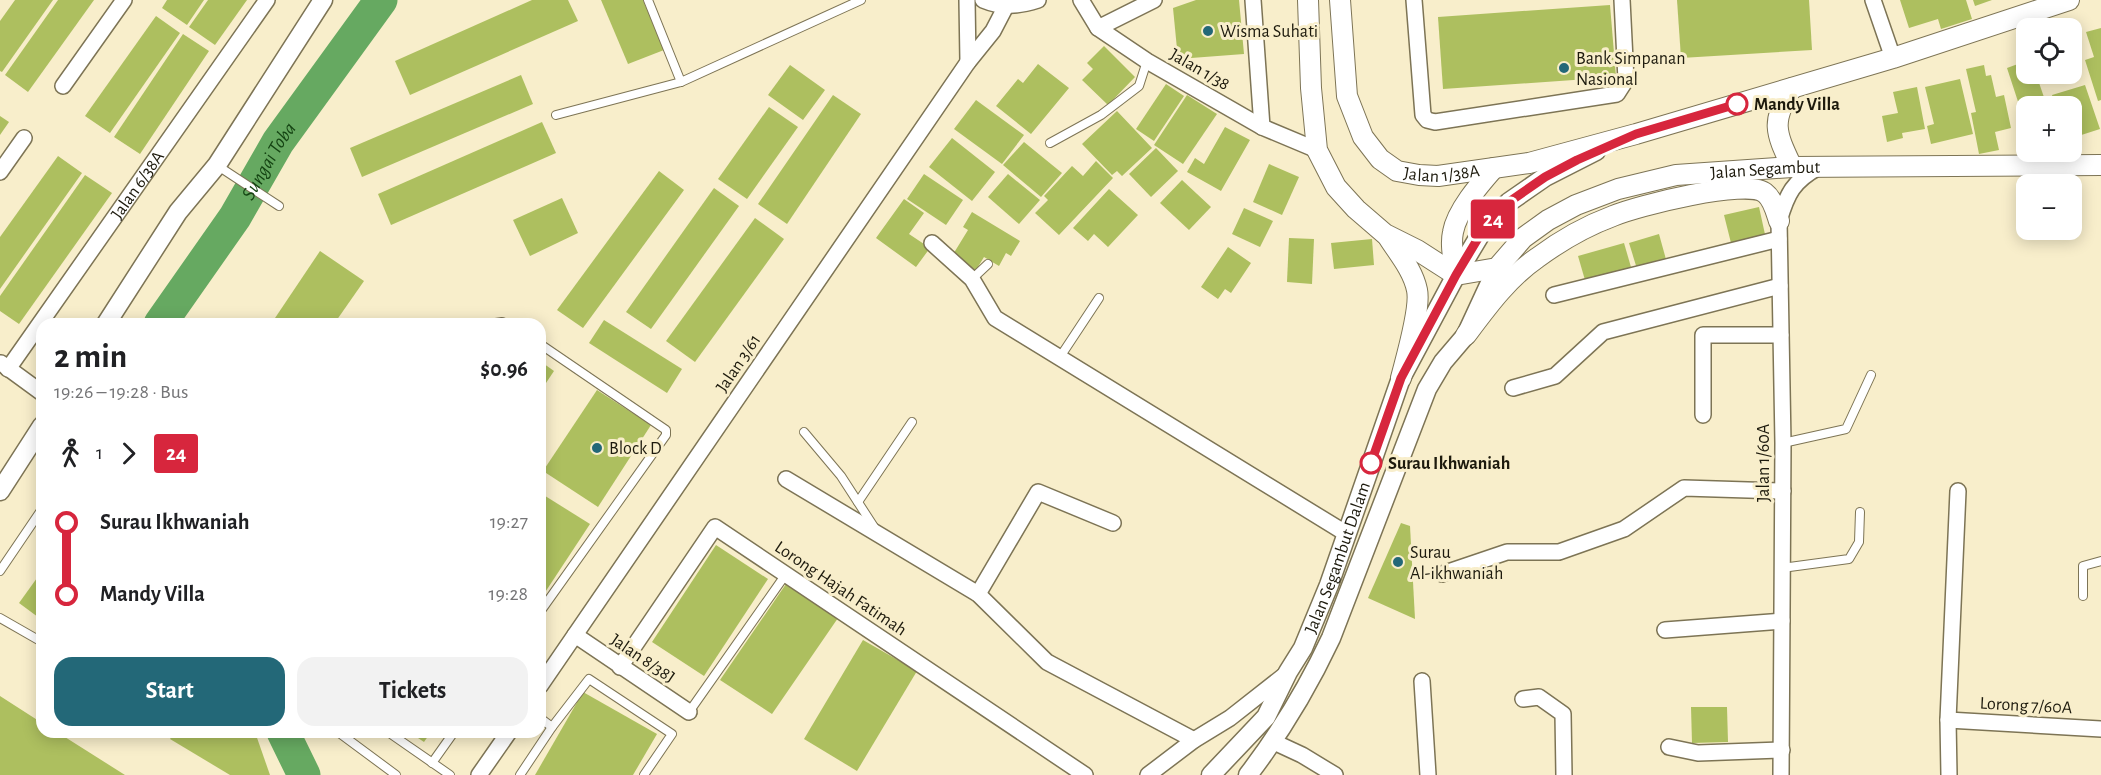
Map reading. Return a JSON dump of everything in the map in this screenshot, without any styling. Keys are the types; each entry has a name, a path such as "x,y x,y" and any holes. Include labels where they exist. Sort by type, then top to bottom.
{"main road":[{"path":"1308,0 1311,88 1317,150 1336,187 1356,209 1385,234 1417,250 1456,275 1497,268"},
{"name":"Jalan 1/38A","path":"1340,0 1347,96 1363,137 1380,159 1397,171 1438,176 1529,163 1636,134"},
{"path":"1636,134 1893,58 2067,0"},
{"path":"1792,88 1779,111 1777,126 1781,143 1792,167"},
{"name":"Jalan Segambut","path":"1497,268 1523,238 1548,220 1618,189 1676,175 1792,167 2101,165"},
{"path":"1456,275 1452,245 1456,220 1479,185 1494,168"},
{"path":"1466,335 1490,303 1536,258 1567,238 1614,215 1646,205 1741,187 1765,192 1774,207 1779,230"},
{"path":"1385,234 1408,268 1418,291 1401,378"}],"street":[{"path":"63,86 124,0"},
{"name":"Jalan 6/38A","path":"38,318 267,0"},
{"path":"110,318 178,212 217,165 323,0"},
{"path":"967,0 968,62"},
{"path":"983,0 1006,6 1023,5 1038,0"},
{"name":"Jalan 1/38","path":"1081,0 1098,28 1147,60 1262,126 1317,150"},
{"path":"1098,28 1154,0"},
{"path":"1253,0 1262,126"},
{"path":"1414,0 1423,115 1427,120 1435,122 1617,94 1626,80 1622,0"},
{"path":"1873,0 1893,58"},
{"name":"Jalan 3/61","path":"546,677 968,62 993,31 1006,6"},
{"name":"Jalan Segambut Dalam","path":"1211,775 1266,717 1312,629 1401,378 1456,275 1483,230 1509,202 1545,177 1636,134"},
{"path":"0,172 24,138"},
{"name":"Jalan 1/60A","path":"1781,775 1783,443 1779,230 1785,201 1794,186 1806,174 1819,167"},
{"path":"1554,295 1779,230"},
{"path":"932,243 972,279 996,318 1347,534"},
{"name":"Jalan Segambut Dalam","path":"1248,775 1274,742 1304,692 1331,638 1426,389 1443,362 1466,335 1497,268"},
{"path":"1514,388 1555,376 1602,332 1780,286"},
{"name":"Jalan 6/38A","path":"4,366 36,321"},
{"path":"1703,415 1703,335 1781,335"},
{"path":"4,366 36,389"},
{"path":"0,491 36,435"},
{"path":"786,479 978,594 1047,662 1194,740"},
{"path":"1442,574 1507,552 1559,552 1624,529 1684,488 1783,491"},
{"path":"1949,775 1948,720 1958,491"},
{"path":"978,594 1038,492 1113,522"},
{"name":"Lorong Hajah Fatimah","path":"620,667 715,527 1085,775"},
{"path":"1665,630 1782,621"},
{"name":"Jalan 8/38J","path":"575,635 689,712"},
{"path":"1148,775 1194,740 1230,718 1288,672"},
{"path":"1422,681 1428,775"},
{"path":"1522,699 1539,697 1563,714 1564,775"},
{"name":"Lorong 7/60A","path":"1948,720 2101,729"},
{"path":"479,775 505,738"},
{"path":"1274,742 1302,755 1335,775"},
{"path":"1669,747 1698,753 1782,750"}],"lane":[{"path":"648,0 681,82"},
{"path":"556,115 681,82 861,0"},
{"path":"1050,143 1101,115 1139,86 1147,60"},
{"path":"217,165 279,206"},
{"path":"972,279 988,264"},
{"path":"1060,357 1099,298"},
{"path":"546,348 666,430 666,435 546,604"},
{"path":"1783,443 1846,429 1871,375"},
{"path":"858,502 912,422"},
{"path":"804,432 841,476 878,534"},
{"path":"1782,568 1849,559 1859,542 1860,512"},
{"path":"0,571 36,518"},
{"path":"2083,596 2083,566 2101,561"},
{"path":"689,712 786,574"},
{"path":"0,618 36,639"},
{"path":"546,737 589,679 672,734 644,775"},
{"path":"546,723 552,728"},
{"path":"346,738 396,775"},
{"path":"397,738 450,775"},
{"path":"432,763 450,738"},
{"path":"520,775 545,738"}],"building":[{"path":"15,0 53,0 2,72 0,71 0,21"},
{"path":"58,0 94,0 28,92 5,75"},
{"path":"167,0 204,0 187,25 162,8"},
{"path":"208,0 247,0 215,45 189,27"},
{"path":"532,0 568,0 578,21 410,95 395,61"},
{"path":"601,0 643,0 664,50 628,64"},
{"name":"Wisma Suhati","path":"1196,0 1239,0 1244,54 1178,59 1173,8"},
{"path":"1677,0 1809,0 1812,50 1681,58"},
{"path":"1900,0 1966,0 1972,19 1941,29 1938,19 1909,28"},
{"path":"1973,0 1992,0 1975,6"},
{"path":"1610,5 1616,77 1443,89 1438,17"},
{"path":"156,16 180,33 110,133 85,116"},
{"path":"2101,28 2101,100 2098,101 2085,60 2094,57 2086,32"},
{"path":"183,34 209,51 140,154 114,137"},
{"path":"1104,46 1135,77 1108,105 1082,80 1093,69 1087,63"},
{"path":"1038,64 1069,88 1031,134 996,106 1018,79 1023,83"},
{"path":"790,65 825,90 803,120 768,95"},
{"path":"1984,65 1986,76 1991,75 1996,97 2004,95 2011,128 1995,132 1999,150 1979,154 1971,113 1976,112 1966,69"},
{"path":"2016,65 2016,84 2039,84 2044,96 2016,96 2007,68"},
{"path":"521,75 533,104 362,177 350,148"},
{"path":"1960,79 1973,134 1931,144 1927,126 1934,124 1925,87"},
{"path":"1166,84 1184,96 1154,141 1136,129"},
{"path":"2085,85 2100,129 2082,135 2082,96 2052,95"},
{"path":"1917,87 1925,129 1902,133 1903,138 1887,142 1882,116 1898,113 1893,92"},
{"path":"833,95 861,114 787,224 758,204"},
{"path":"1187,95 1217,114 1183,164 1154,145"},
{"path":"976,100 1024,135 1002,164 954,129"},
{"path":"769,107 798,127 747,199 718,179"},
{"path":"1117,111 1152,148 1122,176 1117,171 1112,175 1082,144"},
{"path":"0,116 9,122 0,135"},
{"path":"542,122 556,153 391,225 378,194"},
{"path":"1225,127 1250,140 1221,191 1187,172 1195,158 1204,164"},
{"path":"952,138 995,172 972,201 929,167"},
{"path":"1024,142 1062,173 1041,197 1003,165"},
{"path":"1156,148 1178,171 1151,197 1129,174"},
{"path":"58,156 82,173 0,289 0,237"},
{"path":"1096,161 1113,178 1059,235 1035,213 1048,200 1044,196 1072,166 1083,176"},
{"path":"1269,164 1299,177 1282,215 1253,202"},
{"path":"659,171 684,190 583,328 557,310"},
{"path":"924,174 963,200 946,225 907,199"},
{"path":"1008,174 1040,200 1019,224 988,197"},
{"path":"85,175 112,193 19,324 0,311 0,296"},
{"path":"1182,180 1211,207 1189,230 1160,203"},
{"path":"714,188 739,206 651,329 626,312"},
{"path":"1109,189 1138,215 1108,247 1094,234 1088,241 1073,228"},
{"path":"562,198 578,233 530,256 513,220"},
{"path":"904,199 924,213 909,234 930,248 916,267 876,238"},
{"path":"1759,207 1766,239 1732,247 1724,215"},
{"path":"1244,208 1273,221 1260,247 1232,234"},
{"path":"972,212 1020,241 1011,256 1006,253 999,266 984,257 976,270 952,256 968,230 963,227"},
{"path":"755,218 784,239 695,362 666,341"},
{"path":"1659,234 1667,263 1638,272 1629,243"},
{"path":"1289,238 1314,239 1312,284 1287,282"},
{"path":"1372,239 1374,265 1334,269 1331,243"},
{"path":"1624,243 1633,274 1587,287 1578,256"},
{"path":"1228,247 1251,263 1231,293 1225,289 1218,299 1201,287"},
{"path":"320,251 364,281 338,318 275,318"},
{"path":"604,320 682,369 667,393 589,343"},
{"path":"546,365 554,371 546,383"},
{"name":"Block D","path":"597,390 651,425 598,507 546,473 546,466"},
{"path":"546,496 590,524 546,591"},
{"name":"Surau Al-ikhwaniah","path":"1401,523 1410,526 1415,619 1368,598"},
{"path":"716,545 768,579 704,676 652,642"},
{"path":"36,579 36,616 19,603"},
{"path":"786,584 838,618 772,714 720,680"},
{"path":"863,640 917,671 857,771 804,739"},
{"path":"583,692 657,734 633,775 535,775"},
{"path":"0,696 36,719 36,738 66,738 125,775 0,775"},
{"path":"1691,707 1727,707 1728,742 1692,743"},
{"path":"257,738 270,775 230,775 170,739"}],"waterway":[{"name":"Sungai Toba","path":"164,318 235,217 278,142 381,0"},
{"name":"Sungai Toba","path":"286,738 304,775"}],"bus line":[{"name":"24","path":"1371,463 1401,378 1456,275 1483,230 1509,202 1545,177 1636,134 1737,104"}],"place":[{"name":"Wisma Suhati","path":"1208,31"},
{"name":"Bank Simpanan Nasional","path":"1564,68"},
{"name":"Mandy Villa","path":"1737,104"},
{"name":"Block D","path":"597,448"},
{"name":"Surau Ikhwaniah","path":"1371,463"},
{"name":"Surau Al-ikhwaniah","path":"1398,562"}]}
